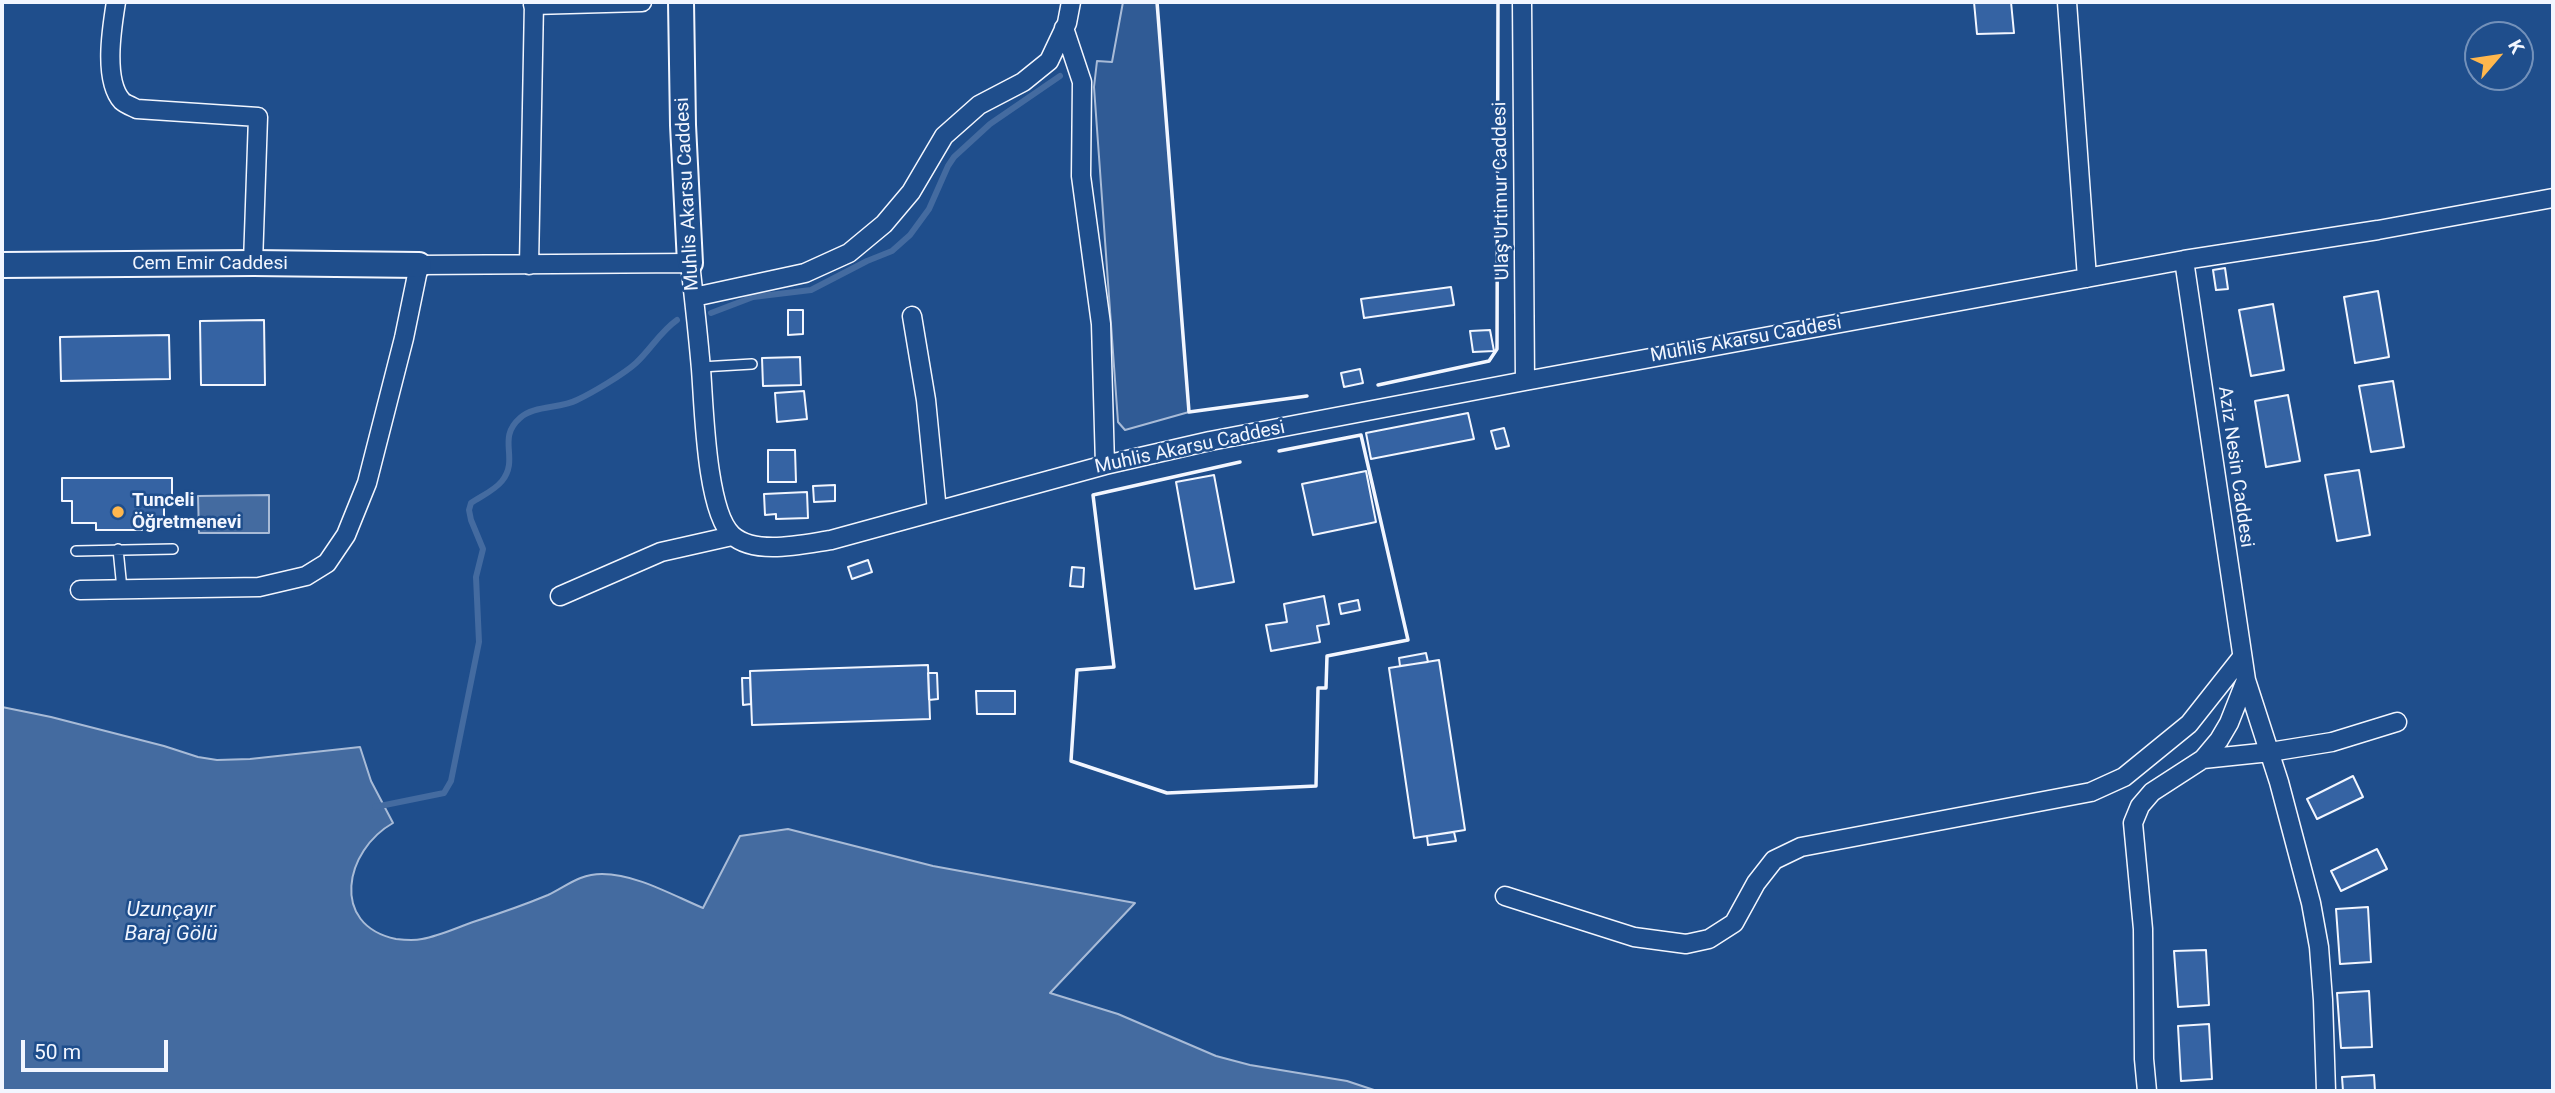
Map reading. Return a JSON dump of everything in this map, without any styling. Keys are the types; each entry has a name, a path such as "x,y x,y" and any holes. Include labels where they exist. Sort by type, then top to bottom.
{"street":[{"path":"116,2 109,43 113,81 122,101 138,109 258,117 253,262"},
{"path":"529,265 533,3 642,2"},
{"name":"Muhlis Akarsu Caddesi","path":"681,2 683,125 690,262 715,499 723,522 732,536 748,544 769,547 790,547 831,540 1105,465 1210,442 1525,381 2184,260 2378,230 2553,198"},
{"path":"694,297 805,273 849,253 884,224 911,192 944,136 979,105 1023,82 1049,61 1064,28 1071,2"},
{"name":"Ulaş Urtimur Caddesi","path":"1522,2 1525,381"},
{"path":"2067,2 2087,278"},
{"path":"1064,28 1082,82 1081,176 1101,324 1105,465"},
{"name":"Aziz Nesin Caddesi","path":"2184,260 2245,680 2270,752 2311,903 2319,947 2326,1091"},
{"name":"Cem Emir Caddesi","path":"2,265 253,262 419,265"},
{"path":"80,590 259,587 306,576 327,563 346,535 367,483 404,338 419,265 690,262"},
{"path":"912,316 926,400 937,511"},
{"path":"560,596 661,552 732,536"},
{"path":"1505,896 1634,937 1686,944 1709,939 1734,923 1756,883 1774,860 1801,847 2091,792 2124,777 2189,724 2242,657"},
{"path":"2147,1091 2144,1059 2143,929 2133,823 2140,806 2152,792 2203,759 2219,740 2229,723 2245,680"},
{"path":"2203,759 2332,742 2397,722"}],"lane":[{"path":"701,367 752,365"},
{"path":"76,551 173,549"},
{"path":"118,550 122,589"}],"shaded area":[{"path":"1123,2 1157,2 1189,412 1125,430 1118,422 1094,87 1097,61 1112,62"}],"water":[{"path":"269,495 269,533 199,533 198,496"},
{"name":"Uzunçayır Baraj Gölü","path":"2,707 217,760 360,747 371,781 393,823 377,835 355,868 351,886 353,903 361,919 375,931 396,939 416,940 441,934 548,895 580,878 602,874 641,881 703,908 740,836 788,829 933,866 1135,903 1050,993 1118,1014 1216,1056 1250,1065 1347,1081 1377,1091 2,1091"}],"building":[{"path":"1974,2 2011,2 2014,33 1977,34"},
{"path":"2225,268 2228,289 2216,290 2213,270"},
{"path":"1451,287 1454,305 1364,318 1361,299"},
{"path":"2378,291 2389,357 2355,363 2344,297"},
{"path":"2273,304 2284,370 2251,376 2239,310"},
{"path":"788,310 803,310 803,334 788,335"},
{"path":"264,320 265,385 201,385 200,321"},
{"path":"1490,330 1494,351 1473,352 1470,331"},
{"path":"169,335 170,379 61,381 60,337"},
{"path":"800,357 801,385 763,386 762,358"},
{"path":"1360,369 1363,383 1344,387 1341,373"},
{"path":"2393,381 2404,447 2371,452 2359,386"},
{"path":"804,391 807,419 777,422 775,393"},
{"path":"2288,395 2300,461 2266,467 2255,401"},
{"path":"1468,413 1474,439 1371,459 1366,433"},
{"path":"1504,428 1509,446 1496,449 1491,431"},
{"path":"768,450 795,450 796,482 768,482"},
{"path":"2359,470 2370,535 2337,541 2325,475"},
{"path":"1366,471 1376,522 1313,535 1302,484"},
{"path":"1214,475 1234,582 1195,589 1176,482"},
{"name":"Tunceli Öğretmenevi","path":"62,478 172,478 172,502 164,501 164,524 142,524 142,530 96,530 96,523 72,523 72,501 62,501"},
{"path":"835,485 835,501 814,502 813,486"},
{"path":"807,492 808,518 776,519 776,514 765,515 764,494"},
{"path":"868,560 872,572 852,579 848,567"},
{"path":"1072,567 1084,568 1083,587 1070,586"},
{"path":"1324,596 1329,624 1317,626 1320,642 1271,651 1266,625 1287,622 1284,604"},
{"path":"1358,600 1360,610 1341,614 1339,604"},
{"path":"1426,653 1428,662 1400,666 1399,658"},
{"path":"1439,660 1465,830 1414,838 1389,668"},
{"path":"928,665 930,719 752,725 750,671"},
{"path":"928,673 937,673 938,699 929,700"},
{"path":"742,678 750,678 751,704 743,705"},
{"path":"976,691 1015,691 1015,714 977,714"},
{"path":"2353,776 2363,797 2317,819 2307,799"},
{"path":"1454,832 1456,841 1428,845 1427,836"},
{"path":"2377,849 2387,869 2341,891 2331,871"},
{"path":"2368,907 2371,962 2340,964 2336,909"},
{"path":"2206,950 2209,1005 2178,1007 2174,951"},
{"path":"2369,991 2372,1047 2341,1048 2337,993"},
{"path":"2209,1024 2212,1079 2181,1081 2178,1026"},
{"path":"2374,1075 2375,1091 2343,1091 2342,1077"}],"waterway":[{"path":"711,313 753,297 811,290 892,251 910,235 929,209 954,157 990,124 1060,76"},
{"path":"375,807 444,793 451,781 479,642 476,577 483,549 469,510 471,503 495,488 507,473 513,426 532,411 570,403 616,378 636,363 677,320"}],"wall":[{"path":"1157,2 1189,412 1307,396"},
{"path":"1378,385 1489,361 1497,349 1498,2"},
{"path":"1240,462 1093,495 1114,667 1077,670 1071,761 1167,793 1316,786 1318,688 1326,688 1327,656 1408,640 1361,435 1279,451"}],"place":[{"name":"Tunceli Öğretmenevi","path":"118,512"}]}
